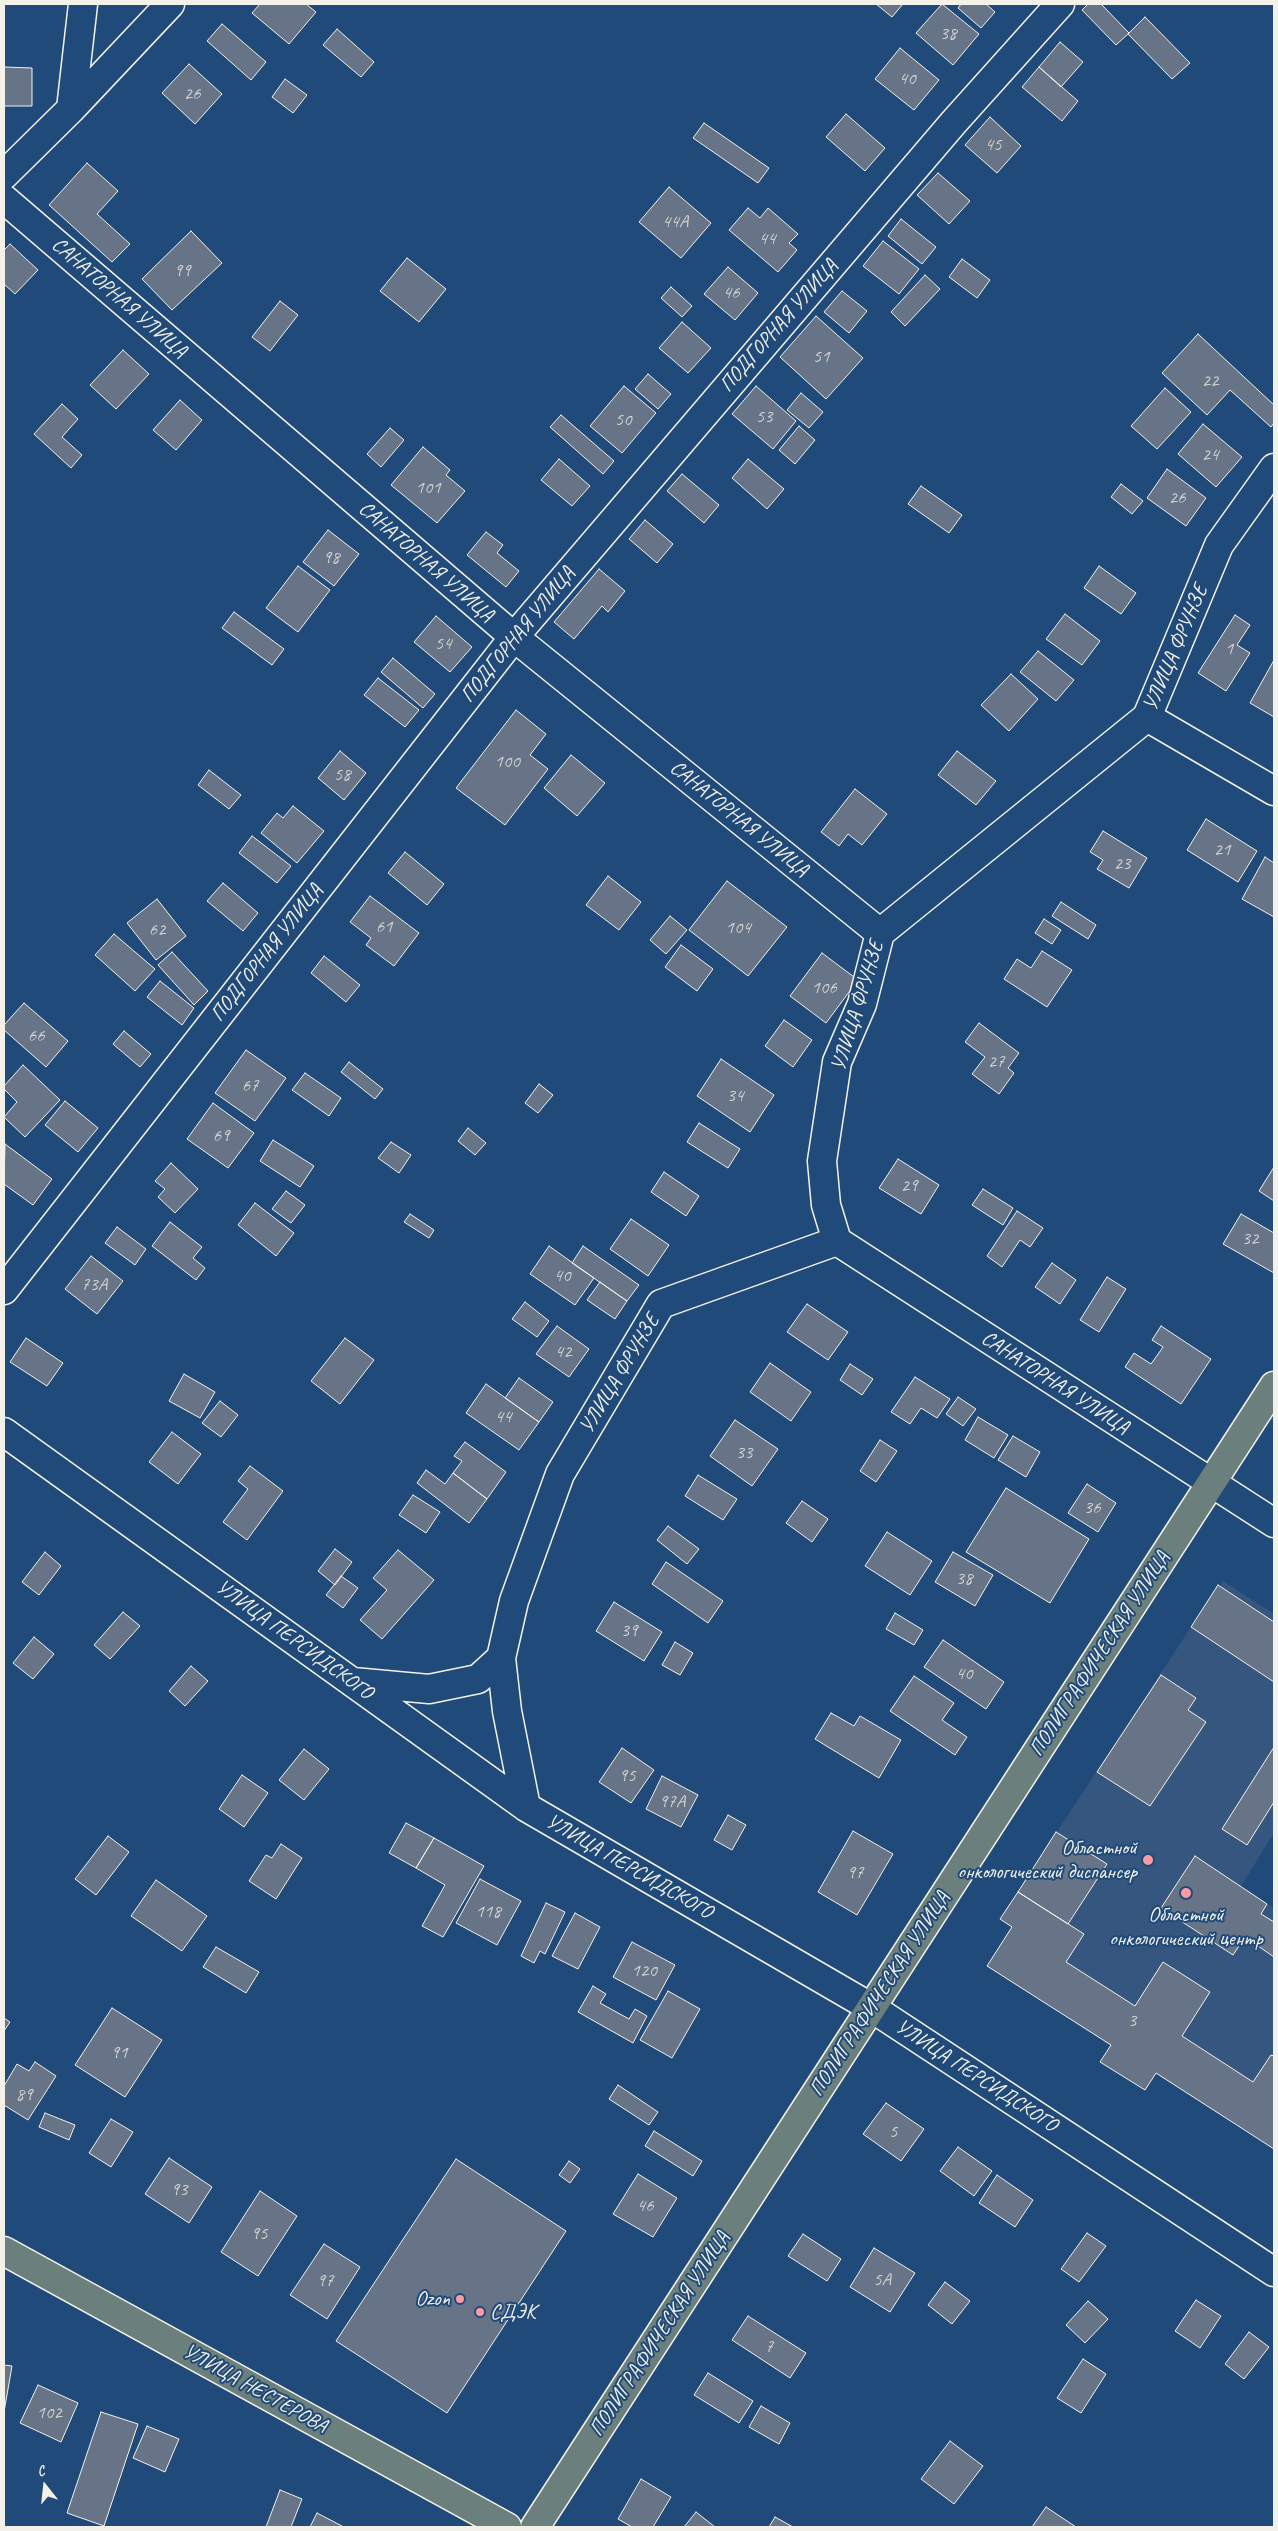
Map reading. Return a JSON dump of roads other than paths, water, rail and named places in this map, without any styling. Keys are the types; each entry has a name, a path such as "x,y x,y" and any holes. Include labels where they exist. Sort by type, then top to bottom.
{"main road":[{"name":"ПОЛИГРАФИЧЕСКАЯ УЛИЦА","path":"535,2527 1274,1386"},
{"name":"УЛИЦА НЕСТЕРОВА","path":"4,2251 507,2527"}],"street":[{"path":"71,109 83,4"},
{"path":"4,175 71,109 170,4"},
{"name":"ПОДГОРНАЯ УЛИЦА","path":"4,1290 514,637 954,122 1060,4"},
{"name":"САНАТОРНАЯ УЛИЦА","path":"4,199 514,637 880,934"},
{"name":"УЛИЦА ФРУНЗЕ","path":"526,1807 508,1711 501,1658 514,1601 560,1474 661,1304 837,1241 826,1205 824,1152 837,1062 862,1004 880,934 1147,717 1220,545 1274,468"},
{"path":"1147,717 1274,792"},
{"name":"САНАТОРНАЯ УЛИЦА","path":"837,1241 1274,1523"},
{"name":"УЛИЦА ПЕРСИДСКОГО","path":"4,1432 526,1807 872,2008 1274,2272"},
{"path":"352,1682 429,1689 478,1679 501,1658"}],"place":[{"name":"Областной онкологический диспансер","path":"1148,1860"},
{"name":"Областной онкологический центр","path":"1186,1893"},
{"name":"Ozon","path":"460,2299"},
{"name":"СДЭК","path":"480,2312"}]}
